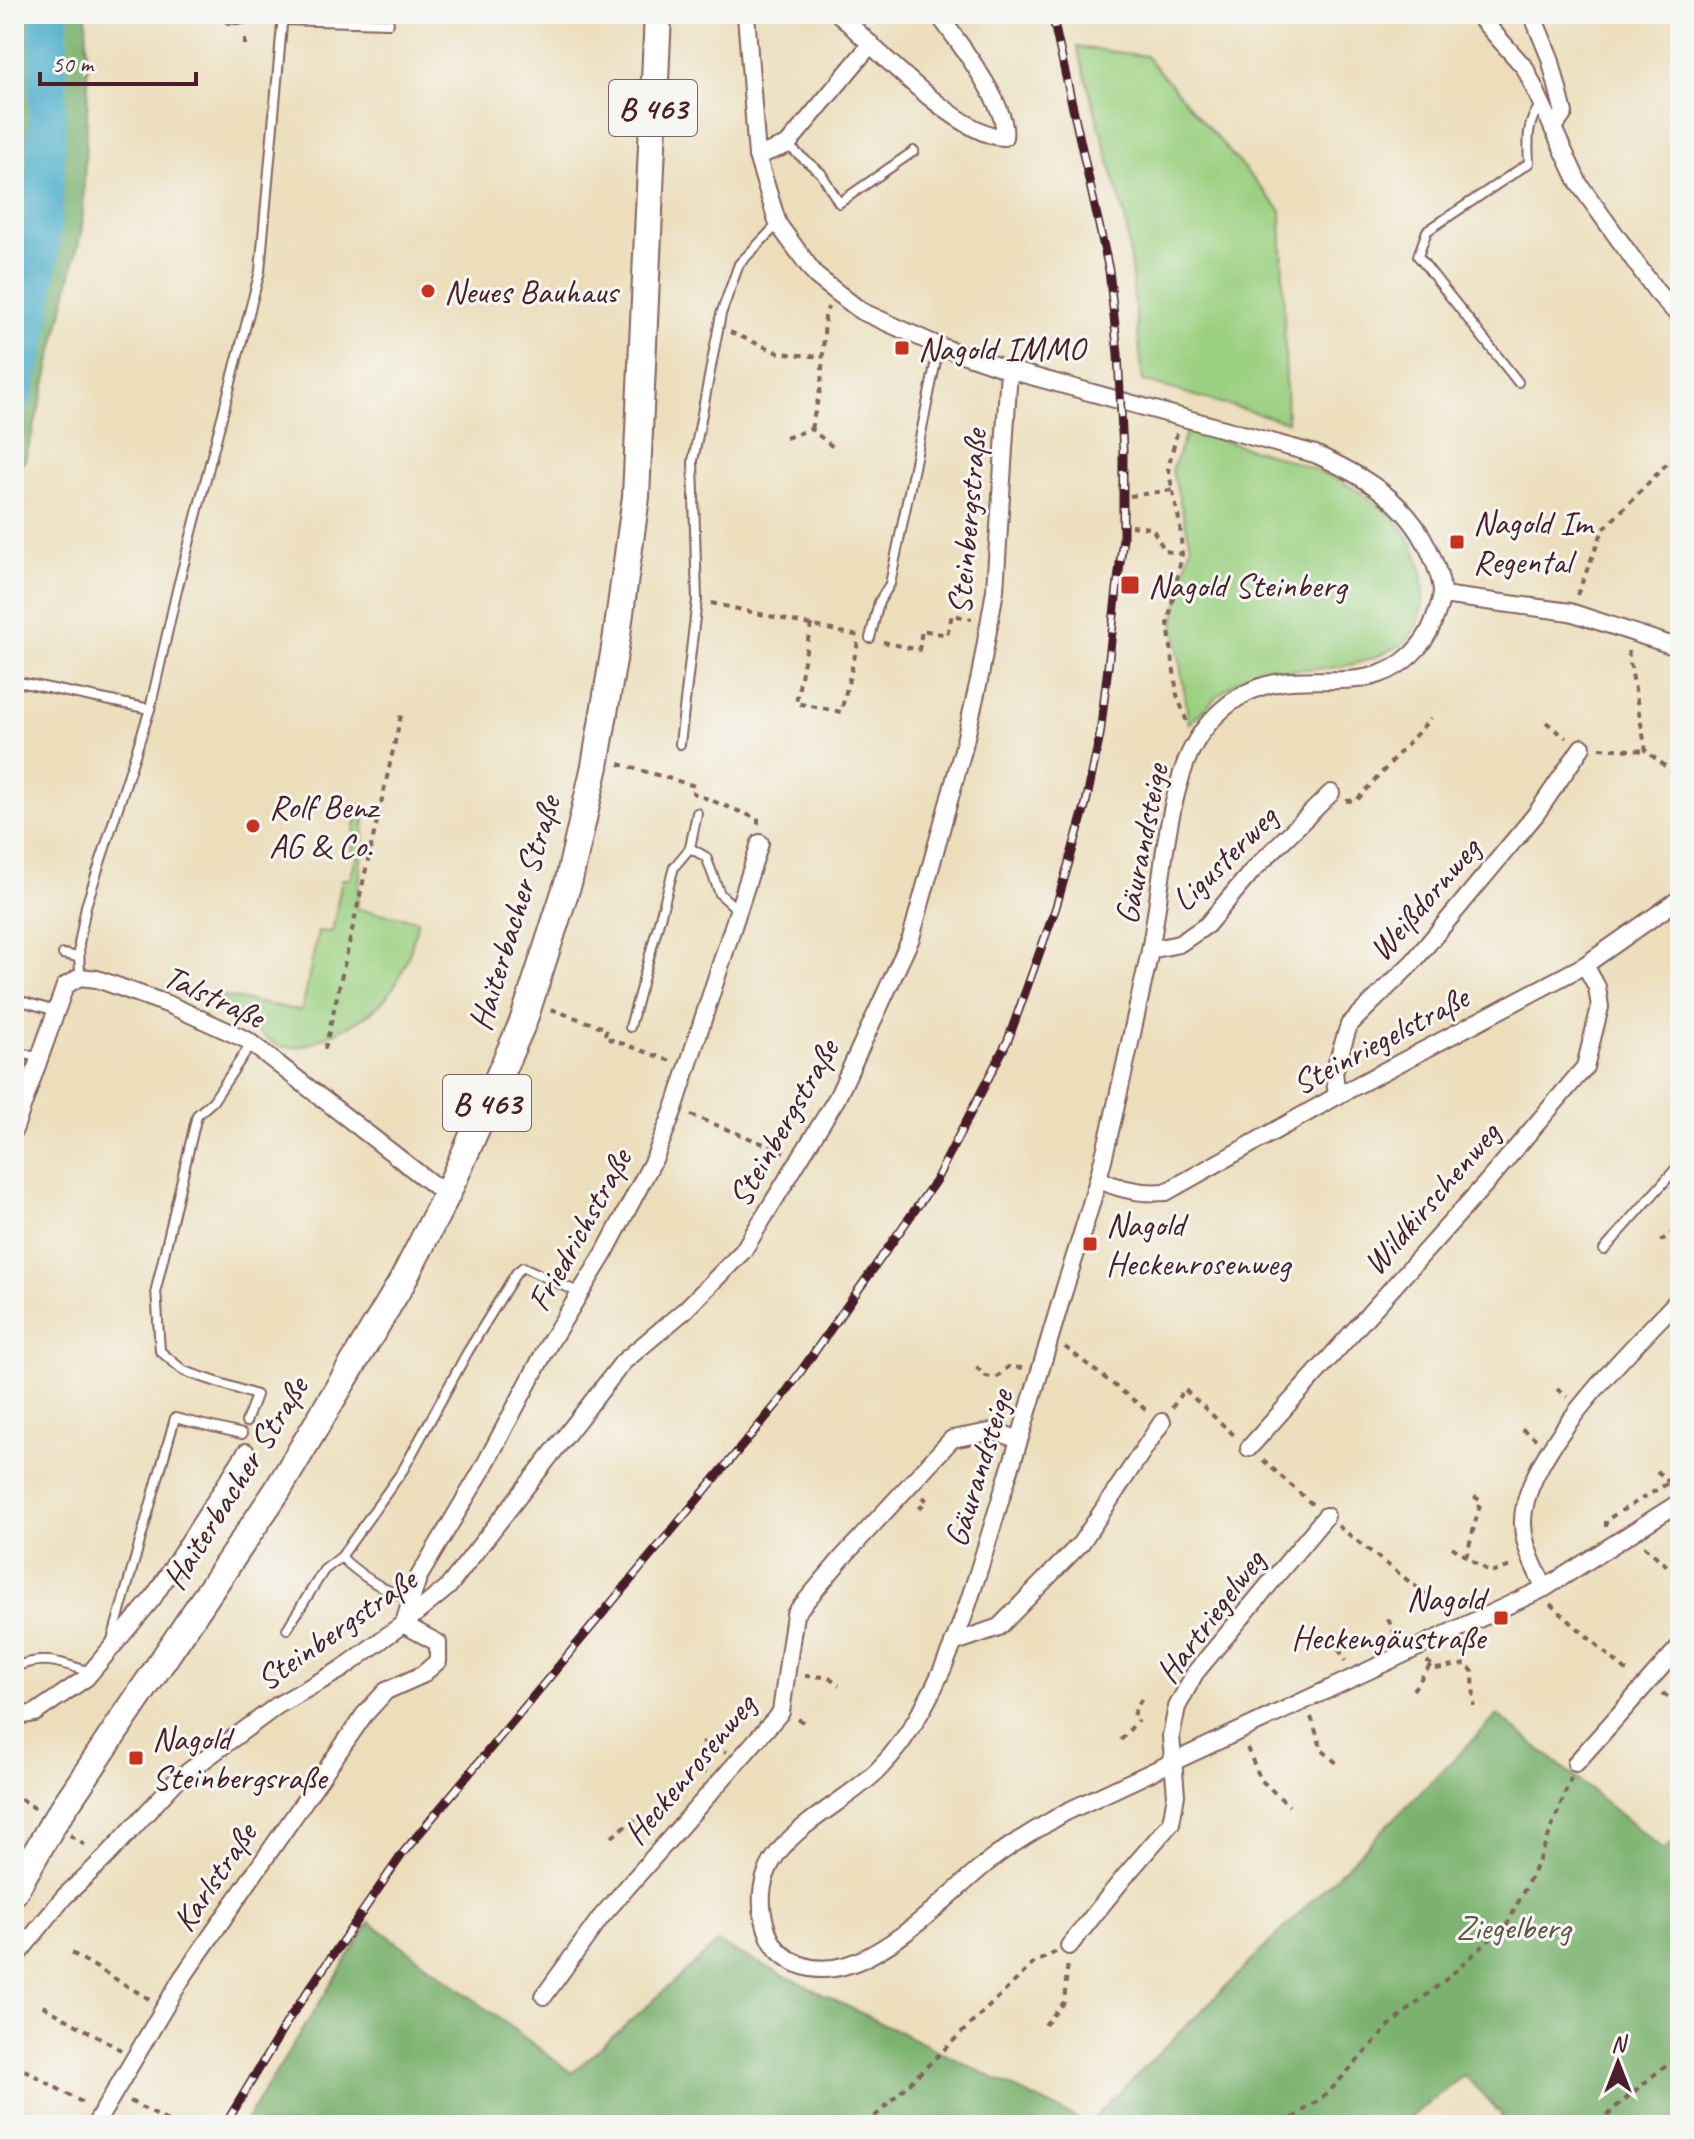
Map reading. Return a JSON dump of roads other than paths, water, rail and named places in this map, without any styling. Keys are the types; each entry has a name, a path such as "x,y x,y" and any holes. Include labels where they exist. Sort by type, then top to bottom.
{"main road":[{"name":"Haiterbacher Straße","path":"14,1892 52,1825 277,1491 402,1282 448,1192 523,1022 569,880 595,766 636,497 658,14"}],"street":[{"path":"746,14 753,132 757,156 778,224 816,276 861,311 939,346 1009,370 1315,454 1352,471 1408,514 1424,537 1437,567 1442,595 1570,612 1680,648"},
{"path":"839,14 959,120 993,137 1004,137 1006,128 1003,116 969,57 938,14"},
{"path":"1477,14 1525,68 1579,184 1656,291 1680,317"},
{"path":"1532,14 1550,58 1564,113 1553,129"},
{"path":"757,156 787,145 871,44"},
{"name":"Steinbergstraße","path":"14,1959 64,1897 177,1780 278,1705 342,1669 448,1587 623,1362 685,1310 743,1251 837,1098 911,938 963,750 995,590 1009,370"},
{"name":"Gäurandsteige","path":"1442,595 1430,632 1411,657 1379,675 1278,682 1233,699 1194,741 1176,790 1150,950 1098,1179 1019,1440 953,1643 922,1710 880,1768 794,1835 766,1870 760,1897 764,1924 772,1943 784,1956 802,1965 827,1969 856,1964 905,1934 997,1855 1066,1812 1540,1590 1680,1502"},
{"name":"Weißdornweg","path":"1337,1096 1334,1072 1349,1025 1413,962 1536,814 1582,749"},
{"name":"Ligusterweg","path":"1150,950 1179,944 1207,925 1252,871 1326,798"},
{"name":"Friedrichstraße","path":"403,1624 418,1578 604,1254 655,1157 674,1109 760,843"},
{"name":"Steinriegelstraße","path":"1098,1179 1117,1188 1166,1192 1337,1096 1585,965 1675,902 1680,902"},
{"name":"Wildkirschenweg","path":"1249,1448 1488,1181 1585,1067 1600,1007 1597,987 1585,965"},
{"name":"Talstraße","path":"80,977 97,979 170,1005 251,1043 436,1187 448,1192"},
{"path":"14,1130 65,986 80,977"},
{"path":"1540,1590 1523,1525 1529,1492 1543,1460 1564,1426 1680,1298"},
{"path":"953,1643 999,1627 1081,1543 1162,1422"},
{"name":"Heckenrosenweg","path":"544,1996 601,1917 781,1712 795,1614 842,1558 952,1439 995,1431 1019,1440"},
{"path":"14,1717 35,1713 86,1678 153,1598 246,1452"},
{"name":"Hartriegelweg","path":"1069,1946 1171,1823 1176,1795 1171,1736 1177,1707 1195,1673 1326,1516"},
{"name":"Karlstraße","path":"98,2119 165,2008 312,1786 364,1715 386,1691 422,1675 438,1661 438,1643 403,1624"},
{"path":"1576,1763 1680,1646"}],"lane":[{"path":"229,19 245,19 245,14"},
{"path":"80,977 81,905 150,709 181,575 260,271 283,17 389,23"},
{"path":"1518,382 1418,256 1427,231 1529,163 1528,132 1533,114 1541,105"},
{"path":"787,145 821,173 839,203 914,151"},
{"path":"680,744 697,600 693,461 719,328 739,264 778,224"},
{"path":"870,638 879,602 890,584 939,346"},
{"path":"14,681 150,709"},
{"path":"630,1027 674,867 690,848 697,813"},
{"path":"690,848 706,857 720,894 738,910"},
{"path":"63,954 78,957"},
{"path":"14,999 57,1011"},
{"path":"246,1422 256,1395 184,1371 160,1351 156,1289 197,1115 213,1101 251,1043"},
{"path":"14,1051 40,1058"},
{"path":"14,1077 32,1081"},
{"path":"1604,1250 1680,1164"},
{"path":"287,1629 324,1570 341,1557 403,1470 467,1353 516,1273 523,1267 581,1293"},
{"path":"108,1651 175,1418 242,1434"},
{"path":"341,1557 367,1578 411,1600"},
{"path":"14,1667 35,1659 91,1672"}],"waterway":[{"path":"14,393 34,300 40,252 46,157 49,14"}],"railway":[{"path":"225,2125 290,2017 403,1853 782,1398 936,1180 1008,1040 1056,907 1086,803 1100,735 1123,538 1118,354 1109,270 1052,14"}],"place":[{"name":"Neues Bauhaus","path":"428,291"},
{"name":"Nagold IMMO","path":"902,348"},
{"name":"Nagold Im Regental","path":"1457,542"},
{"name":"Nagold Steinberg","path":"1130,585"},
{"name":"Rolf Benz AG & Co.","path":"253,826"},
{"name":"Nagold Heckenrosenweg","path":"1090,1244"},
{"name":"Nagold Heckengäustraße","path":"1501,1618"},
{"name":"Nagold Steinbergsraße","path":"136,1758"}],"park label":[{"name":"Ziegelberg","path":"1513,1927"}]}
